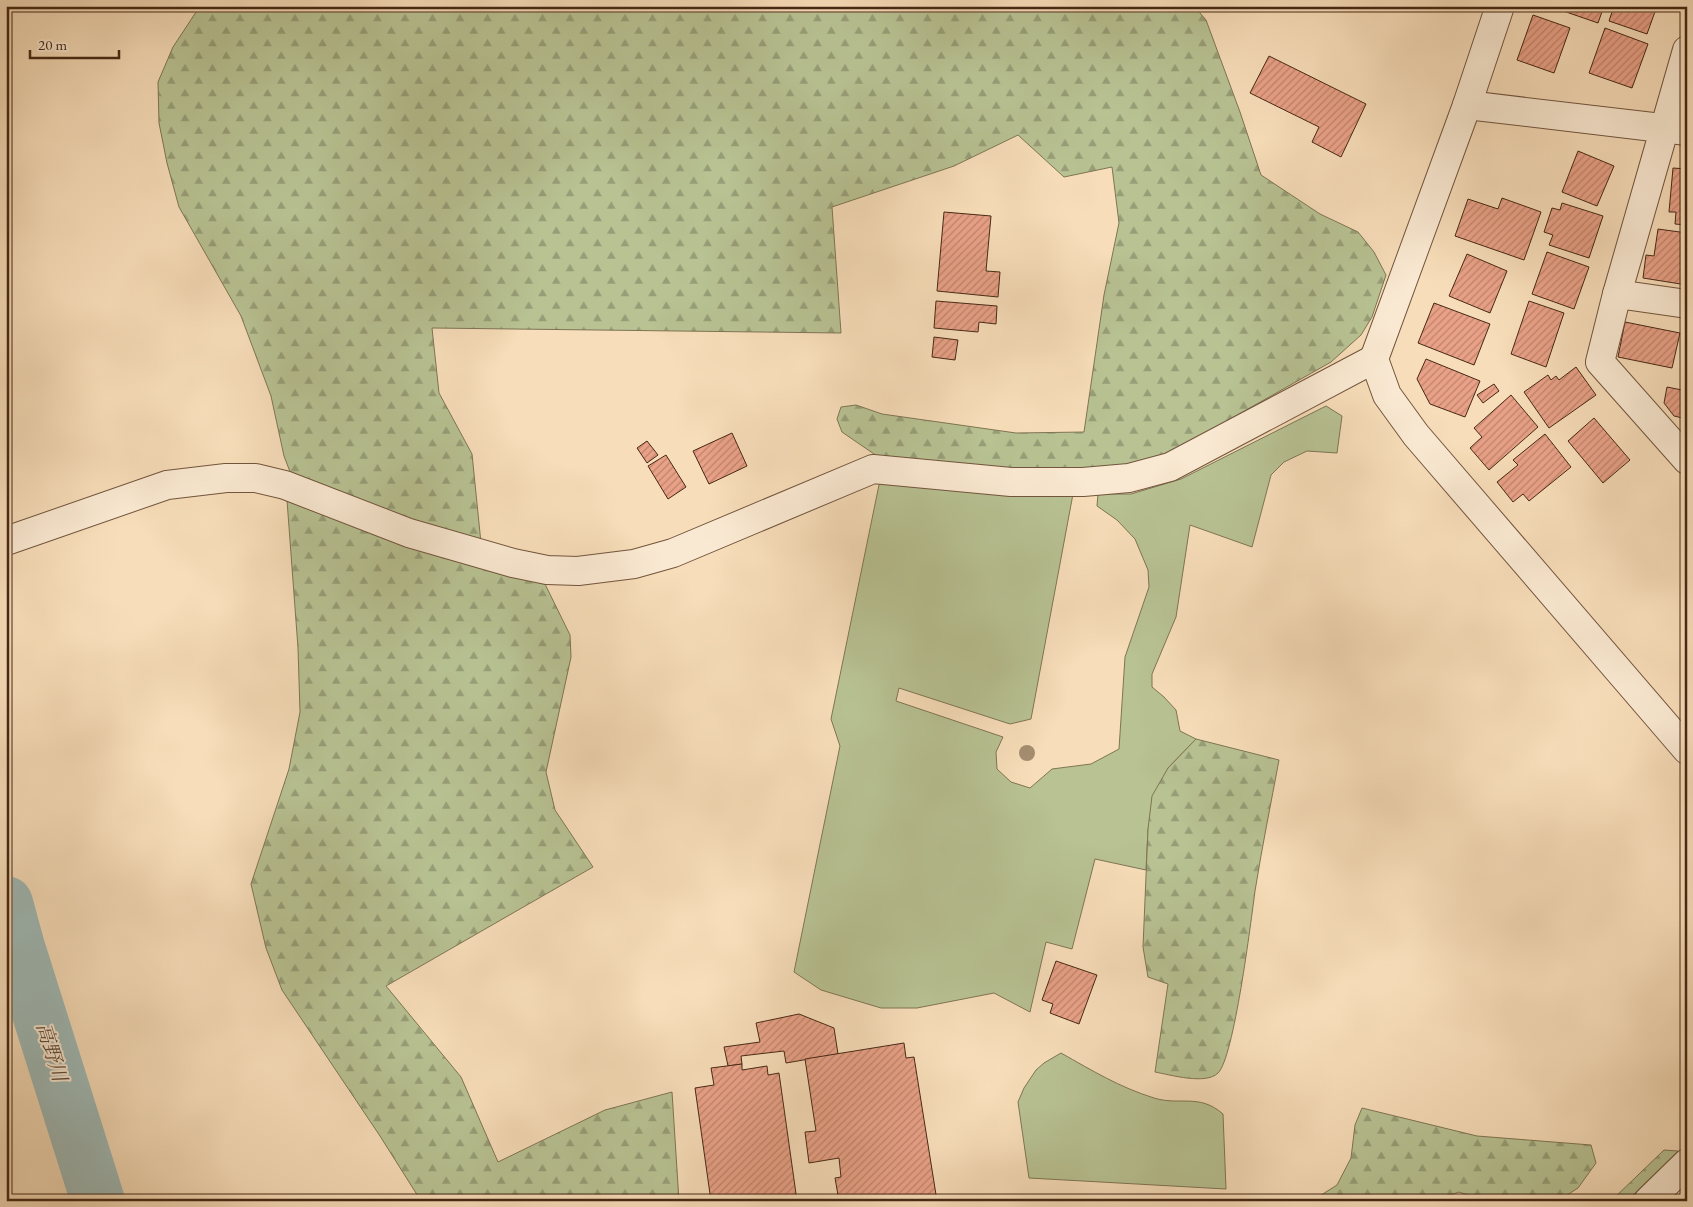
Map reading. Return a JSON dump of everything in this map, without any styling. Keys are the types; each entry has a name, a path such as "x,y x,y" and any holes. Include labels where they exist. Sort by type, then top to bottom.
{"street":[{"path":"1500,6 1467,105 1374,359 1387,395 1416,435 1687,750"},
{"path":"1687,50 1676,130 1617,294 1600,362 1687,460"},
{"path":"1467,105 1676,130"},
{"path":"1617,294 1687,304"},
{"path":"6,541 167,486 226,478 256,478 286,485 409,533 513,563 547,570 578,571 634,564 673,554 873,469 1011,482 1083,482 1130,478 1170,467 1374,359"},
{"path":"1648,1201 1687,1162"}],"green space":[{"path":"200,6 1194,6 1206,20 1261,175 1320,214 1358,232 1374,252 1386,275 1372,317 1361,335 1331,362 1165,456 1129,467 1015,471 877,456 842,432 837,419 841,407 856,405 882,414 1016,433 1084,432 1104,295 1119,223 1112,167 1064,177 1018,135 954,166 832,207 841,333 432,328 439,393 472,454 481,543 412,524 292,477 284,456 271,396 241,316 179,207 159,123 158,82 173,47"},
{"path":"1326,406 1342,416 1337,453 1307,451 1284,462 1271,475 1252,547 1190,525 1176,617 1152,674 1152,687 1176,710 1180,731 1196,739 1168,768 1148,829 1146,870 1095,859 1072,949 1046,942 1030,1012 994,993 917,1008 881,1008 821,990 794,972 840,746 831,719 880,480 1073,494 1031,719 1010,724 899,688 896,701 1003,737 996,752 997,769 1011,782 1030,788 1052,769 1091,764 1119,749 1125,657 1149,587 1148,570 1135,539 1117,520 1097,506 1098,494 1131,494 1181,479"},
{"path":"287,500 543,580 570,635 571,657 546,772 555,810 593,867 386,986 461,1077 498,1162 605,1110 672,1092 679,1201 421,1201 380,1136 282,990 266,948 251,884 289,769 300,712 298,648"},
{"path":"1196,739 1279,760 1258,875 1236,1017 1230,1042 1224,1062 1218,1073 1213,1077 1197,1079 1155,1072 1168,984 1148,977 1143,947 1148,829 1152,796 1168,768"},
{"path":"1061,1053 1106,1078 1141,1094 1163,1100 1206,1104 1223,1114 1226,1189 1029,1178 1018,1102 1024,1088 1036,1070"},
{"path":"1362,1108 1477,1136 1591,1145 1596,1163 1578,1188 1558,1201 1486,1201 1459,1192 1433,1201 1303,1201 1318,1197 1337,1185 1351,1158 1355,1125"},
{"path":"1664,1150 1678,1151 1627,1201 1611,1201"}],"building":[{"path":"1549,6 1604,6 1598,23"},
{"path":"1614,6 1657,6 1647,34 1609,21"},
{"path":"1533,15 1570,28 1554,73 1517,60"},
{"path":"1605,28 1648,44 1632,88 1589,73"},
{"path":"1269,56 1366,104 1341,157 1312,142 1319,127 1250,93"},
{"path":"1578,151 1614,166 1597,206 1562,192"},
{"path":"1673,168 1687,169 1687,225 1675,224 1676,212 1669,212"},
{"path":"1502,198 1541,212 1524,260 1455,236 1468,199 1498,209"},
{"path":"1562,203 1603,216 1589,258 1549,245 1553,235 1544,232 1552,208 1560,210"},
{"path":"944,212 991,216 986,271 1000,272 998,297 937,291"},
{"path":"1658,229 1687,233 1687,285 1643,278 1646,255 1654,256"},
{"path":"1547,252 1589,267 1574,309 1532,294"},
{"path":"1467,254 1507,271 1490,313 1449,296"},
{"path":"936,301 997,306 996,324 979,322 978,332 934,328"},
{"path":"1529,301 1564,313 1546,367 1511,354"},
{"path":"1434,303 1490,324 1474,365 1418,343"},
{"path":"1625,322 1680,333 1672,368 1618,357"},
{"path":"934,337 958,340 955,360 932,357"},
{"path":"1426,359 1480,381 1465,417 1430,404 1417,379"},
{"path":"1576,367 1596,395 1549,428 1524,392 1548,375 1551,380 1556,376 1559,380"},
{"path":"1494,384 1499,391 1483,403 1477,395"},
{"path":"1667,387 1687,391 1687,419 1674,416 1664,403"},
{"path":"1511,395 1538,427 1489,470 1470,448 1482,437 1474,428"},
{"path":"1594,418 1630,460 1603,483 1568,441"},
{"path":"732,433 747,466 709,484 693,451"},
{"path":"1545,434 1571,467 1529,501 1523,494 1513,502 1497,482 1518,465 1513,460"},
{"path":"647,441 658,455 647,463 637,448"},
{"path":"666,455 686,487 668,499 648,466"},
{"path":"1056,961 1097,975 1079,1024 1050,1013 1053,1004 1042,1000"},
{"path":"799,1014 834,1028 838,1054 786,1063 784,1051 741,1056 742,1064 728,1066 724,1047 760,1042 756,1023"},
{"path":"904,1043 906,1058 914,1057 937,1201 839,1201 835,1178 841,1177 839,1158 809,1163 805,1132 816,1131 805,1059"},
{"path":"742,1064 742,1070 767,1066 768,1075 779,1073 797,1201 711,1201 695,1088 714,1085 711,1068"}],"waterway":[{"name":"高野川","path":"6,903 18,947 98,1201"}]}
